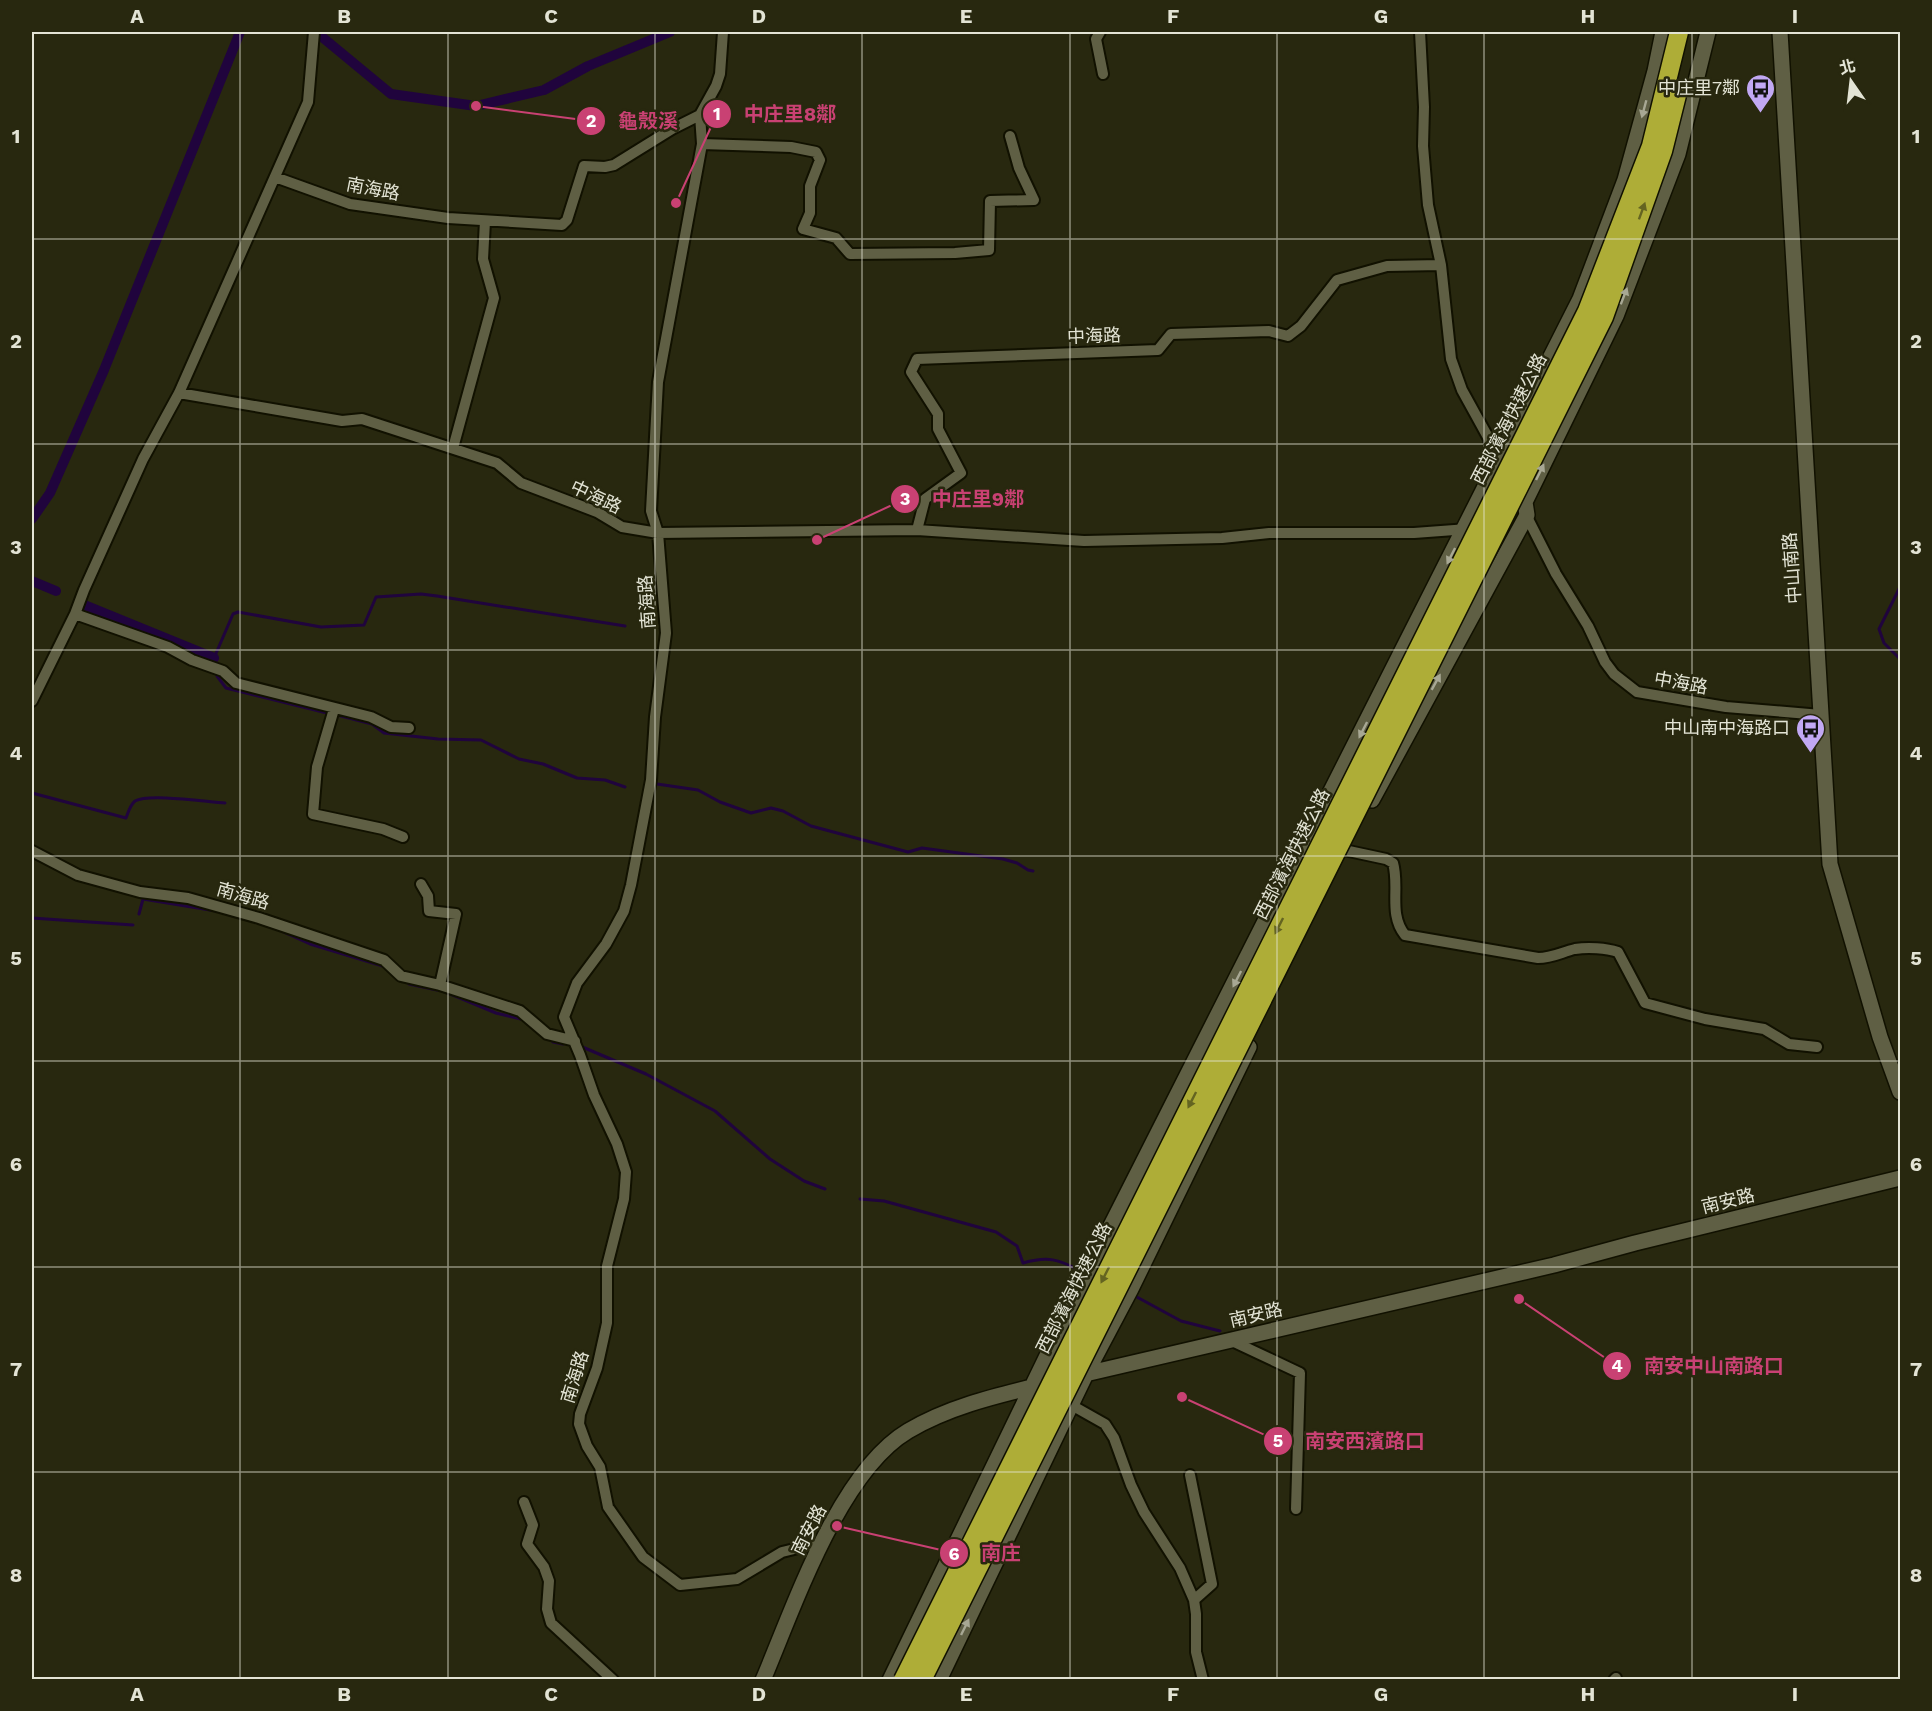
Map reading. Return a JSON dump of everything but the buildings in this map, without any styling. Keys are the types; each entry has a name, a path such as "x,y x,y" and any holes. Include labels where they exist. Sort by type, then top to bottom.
{"highway":[{"name":"西部濱海快速公路","path":"903,1680 1587,310 1651,146 1679,32"},
{"path":"922,1680 1604,317 1663,151 1691,32"}],"street":[{"path":"32,701 75,614 143,459 179,393 308,102 314,32"},
{"path":"700,114 720,74 723,32"},
{"path":"1100,32 1096,39 1102,74"},
{"name":"中海路","path":"1420,32 1428,206 1441,265 1451,359 1462,390 1489,439 1494,472 1527,515 1556,574 1588,626 1605,662 1614,674 1637,692 1726,707 1821,716"},
{"path":"890,1680 1090,1268 1581,299 1625,180 1655,71 1663,32"},
{"path":"939,1680 1086,1374 1131,1289 1344,850 1527,515 1525,502 1617,316 1674,165 1708,32"},
{"name":"中山南路","path":"1780,32 1830,864 1880,1037 1900,1092"},
{"name":"南海路","path":"275,177 350,204 485,221 562,225 567,220 584,166 614,165 700,114 702,144 658,382 651,511 658,533 666,633 655,717 651,780 632,885 624,911 606,944 577,983 564,1017 594,1095 617,1144 626,1172 624,1199 607,1266 607,1323 597,1368 580,1414 579,1424 587,1446 600,1467 608,1507 643,1557 680,1585 737,1579 782,1552 823,1542"},
{"path":"702,144 790,147 816,152 820,160 810,186 810,213 803,230 836,238 850,254 955,253 989,250 990,201 1034,200 1019,168 1010,136"},
{"path":"453,448 494,298 483,259 485,221"},
{"name":"中海路","path":"917,530 925,499 961,473 938,429 938,414 911,372 917,359 1158,350 1171,334 1269,331 1288,336 1301,326 1337,280 1387,266 1441,265"},
{"name":"中海路","path":"179,393 342,421 362,419 497,463 521,483 597,512 622,528 658,533 917,530 1084,540 1222,538 1269,533 1414,533 1464,530 1527,515"},
{"path":"75,614 168,647 223,671 236,683 371,717 391,727 409,728"},
{"path":"333,709 317,767 313,814 383,829 403,837"},
{"path":"1344,850 1386,859 1393,863 1396,917 1405,935 1538,958 1550,958 1576,949 1610,949 1618,952 1645,1003 1705,1019 1764,1029 1789,1044 1817,1047"},
{"name":"南海路","path":"32,851 78,875 140,892 188,898 259,918 384,960 401,976 441,985 520,1011 547,1034 575,1041"},
{"path":"421,885 428,896 429,911 456,914 441,985"},
{"name":"南安路","path":"763,1680 823,1542 854,1485 874,1459 906,1432 940,1414 982,1400 1086,1374 1554,1265 1900,1178"},
{"path":"1232,1341 1300,1373 1296,1509"},
{"path":"1034,1387 1105,1424 1114,1438 1131,1485 1144,1512 1180,1568 1194,1600 1196,1652 1203,1680"},
{"path":"1190,1475 1212,1584 1194,1600"},
{"path":"524,1502 533,1525 527,1544 543,1567 549,1581 547,1609 551,1623 613,1680"}],"waterway":[{"path":"32,519 50,493 104,370 240,32"},
{"path":"316,32 391,94 476,106 544,90 588,66 670,32"},
{"path":"32,581 56,591"},
{"path":"1900,587 1879,629 1884,643 1900,659"},
{"path":"215,664 214,658 233,614 238,612 321,627 364,625 376,597 421,594 625,626"},
{"path":"84,605 214,658"},
{"path":"216,670 217,676 226,688 327,713"},
{"path":"337,715 372,724 384,733 438,739 481,740 519,759 543,764 577,778 605,780 625,787"},
{"path":"657,784 698,790 720,802 751,813 771,808 783,811 811,826 908,852 922,848 1003,859 1033,871"},
{"path":"32,793 126,818 133,803 142,799 165,798 225,803"},
{"path":"139,914 143,899 216,911"},
{"path":"32,918 133,925"},
{"path":"279,930 310,944 386,967"},
{"path":"406,981 409,984 437,990"},
{"path":"443,991 496,1013 525,1020"},
{"path":"549,1038 553,1042 563,1044"},
{"path":"580,1046 646,1074 715,1111 770,1159 804,1181 825,1189"},
{"path":"860,1199 884,1201 996,1232 1017,1246 1023,1263 1046,1259 1081,1271"},
{"path":"1135,1296 1181,1321 1220,1331"}],"place":[{"name":"龜殼溪","path":"476,106"},
{"name":"中庄里7鄰","path":"1761,114"},
{"name":"中庄里8鄰","path":"676,203"},
{"name":"中庄里9鄰","path":"817,540"},
{"name":"中山南中海路口","path":"1811,754"},
{"name":"南安中山南路口","path":"1519,1299"},
{"name":"南安西濱路口","path":"1182,1397"},
{"name":"南庄","path":"837,1526"}]}
